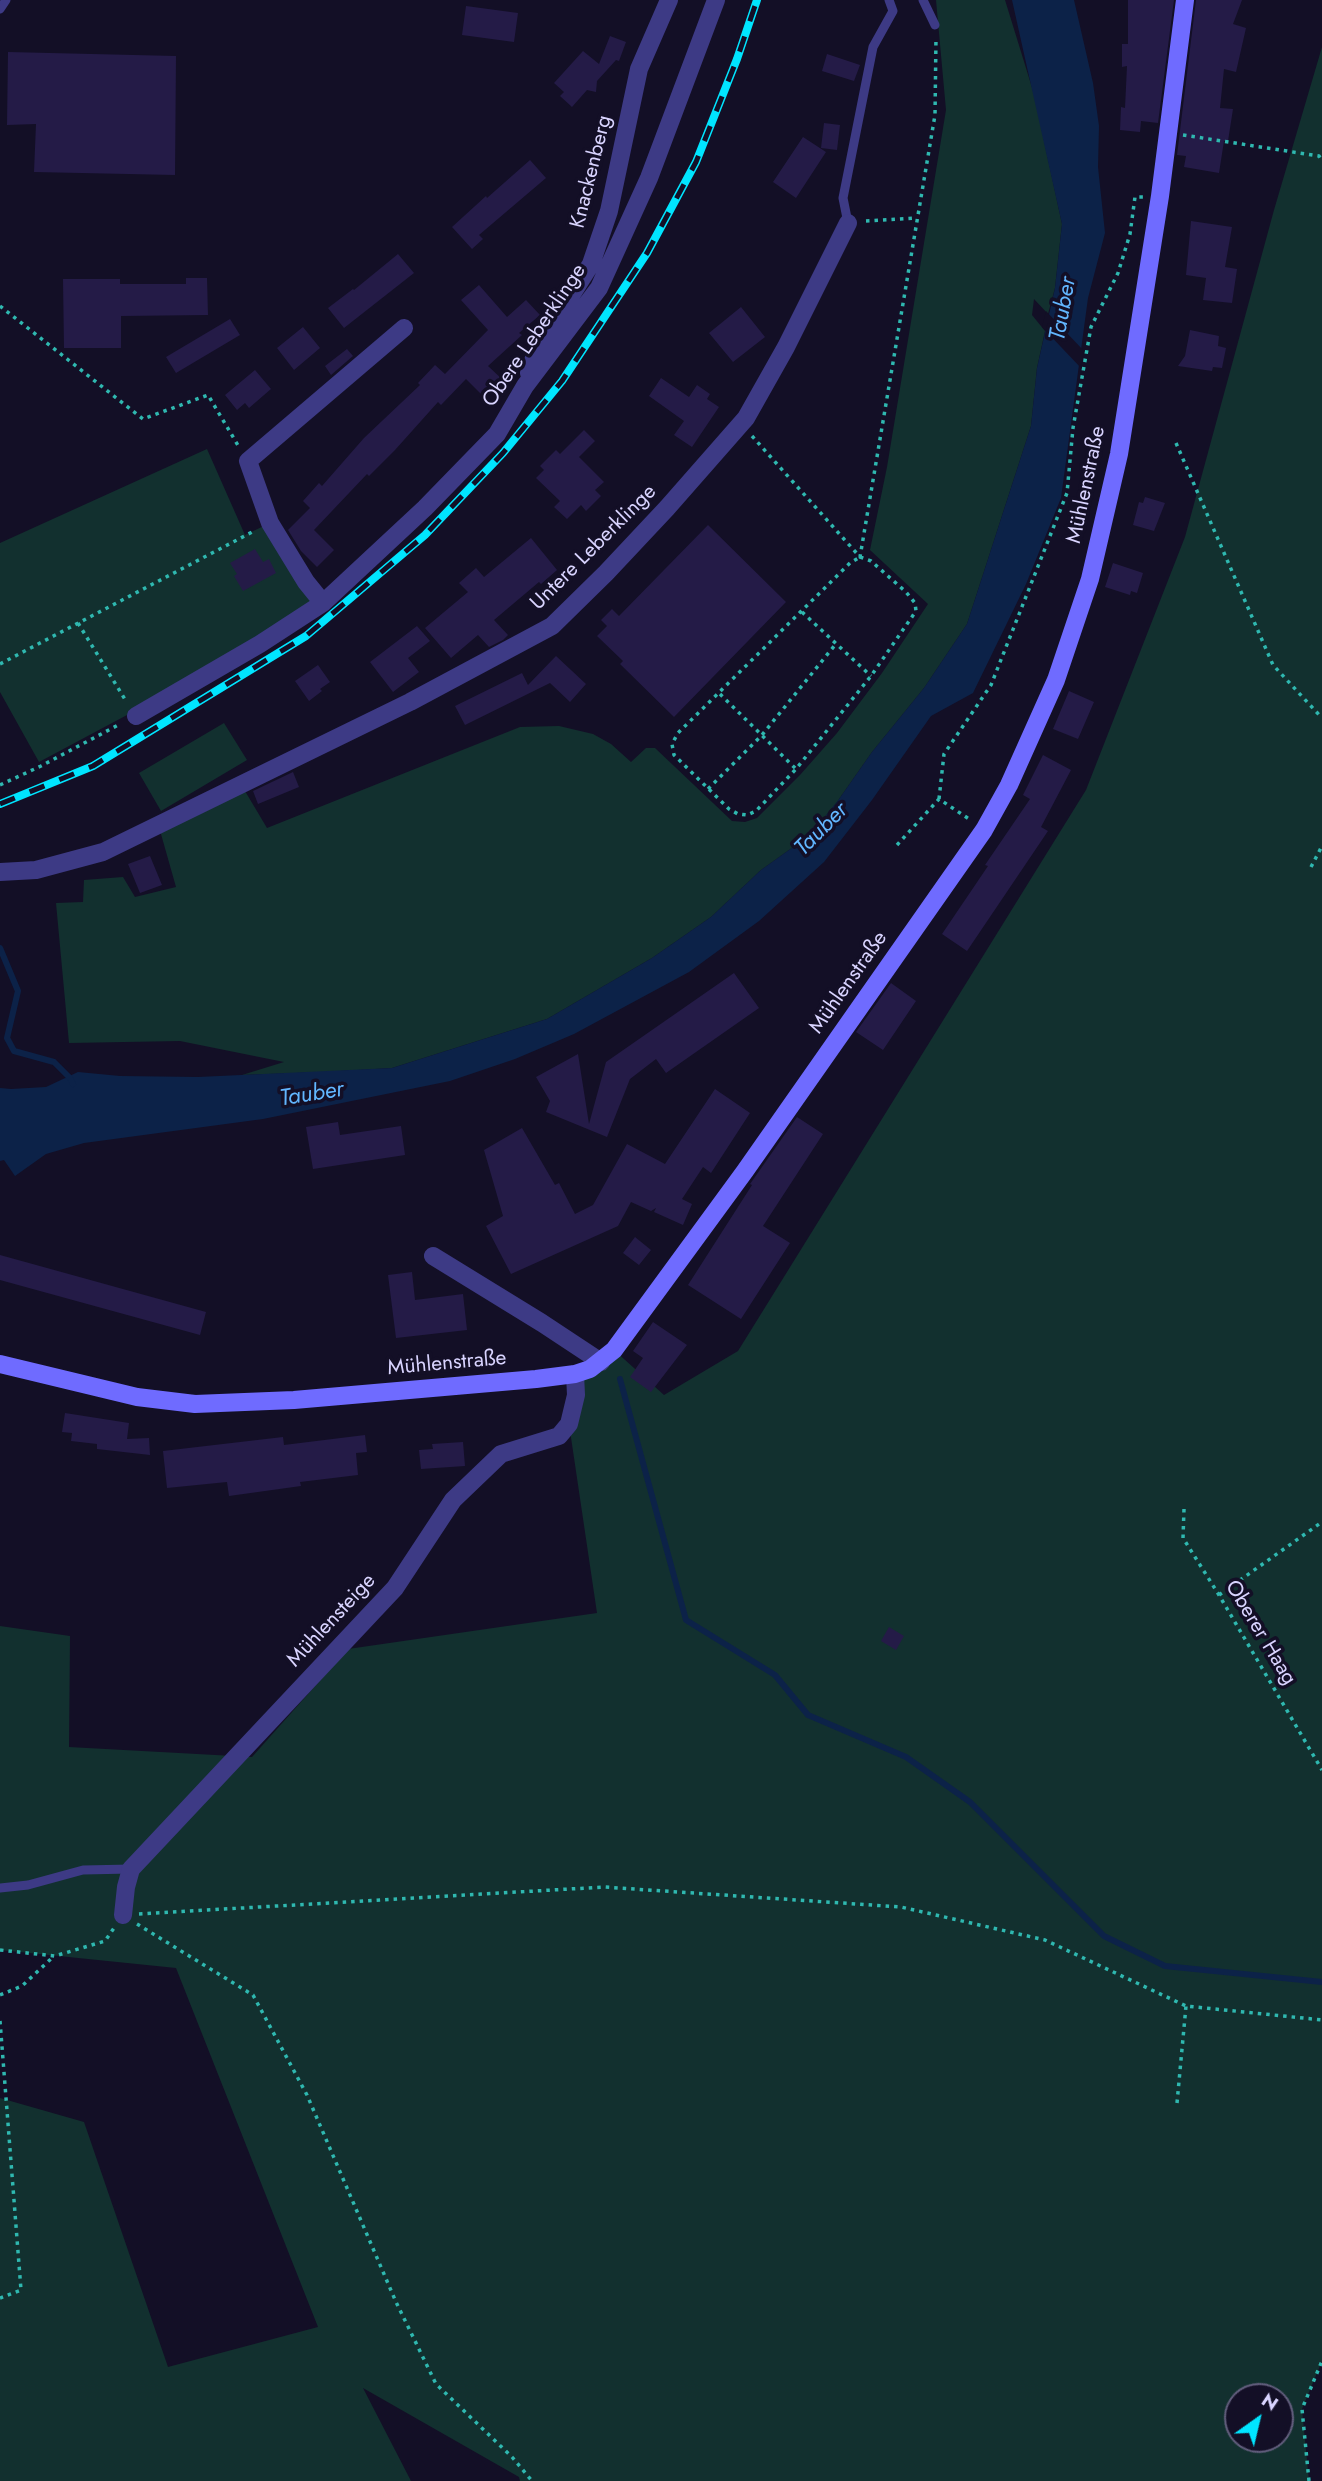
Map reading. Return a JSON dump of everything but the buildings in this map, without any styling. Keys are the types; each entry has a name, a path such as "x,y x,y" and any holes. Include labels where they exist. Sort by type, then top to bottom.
{"main road":[{"name":"Mühlenstraße","path":"0,1364 137,1397 195,1404 294,1400 575,1374 601,1362 614,1350 745,1171 984,830 1009,785 1056,680 1090,579 1121,440 1154,236 1185,0"}],"street":[{"name":"Knackenberg","path":"525,386 537,349 591,264 609,211 639,69 668,0"},
{"name":"Obere Leberklinge","path":"136,716 260,644 323,603 425,508 497,434 525,386 599,288 649,178 716,0"},
{"name":"Untere Leberklinge","path":"0,872 36,870 103,852 410,702 552,626 615,564 741,424 786,347 848,223"},
{"path":"323,603 306,582 270,523 248,461 404,328"},
{"path":"433,1256 601,1362"},
{"name":"Mühlensteige","path":"131,1870 395,1588 453,1500 501,1454 559,1436 569,1424 576,1395 575,1374"},
{"path":"123,1915 125,1887 131,1870"}],"lane":[{"path":"0,9 6,0"},
{"path":"848,223 843,198 873,47 892,11 889,0"},
{"path":"923,0 936,24"},
{"path":"0,1888 28,1885 83,1870 131,1870"}],"path":[{"path":"741,424 860,557 871,561 906,593 915,603 916,611 871,676 796,769 757,810 747,815 729,809 674,755 672,744 678,733 850,563 860,557 935,115 936,24"},
{"path":"1167,133 1319,156 1322,161"},
{"path":"848,223 916,218"},
{"path":"897,845 939,799 944,754 992,685 1067,493 1073,428 1091,327 1118,273 1130,234"},
{"path":"0,306 143,419 208,395 248,461"},
{"path":"1176,443 1273,665 1322,718"},
{"path":"0,664 270,523"},
{"path":"802,612 871,676"},
{"path":"0,785 136,716 78,623"},
{"path":"708,789 762,735 835,645"},
{"path":"720,694 796,769"},
{"path":"939,799 984,830"},
{"path":"1311,867 1322,846"},
{"name":"Oberer Haag","path":"1184,1509 1183,1538 1322,1770"},
{"path":"1219,1595 1322,1522"},
{"path":"123,1915 604,1887 901,1907 1045,1940 1186,2006 1322,2020"},
{"path":"0,1950 55,1956 105,1941 123,1915"},
{"path":"123,1915 253,1995 307,2095 396,2302 436,2384 512,2457 532,2481"},
{"path":"0,1995 22,1986 55,1956"},
{"path":"1177,2103 1186,2006"},
{"path":"0,2021 21,2290 0,2298"},
{"path":"1309,2481 1302,2409 1322,2361"}],"green space":[{"path":"936,0 1005,0 1034,94 1062,224 1055,288 1048,314 1034,299 1032,315 1045,331 1037,368 1031,426 967,624 924,688 810,835 761,870 711,917 652,958 547,1019 392,1068 242,1075 284,1062 180,1041 69,1043 56,903 83,902 84,880 123,877 135,897 176,887 159,827 242,786 267,828 520,727 559,726 593,734 611,744 631,762 646,748 655,748 732,821 745,822 757,818 837,733 882,673 928,604 870,550 887,467 946,110"},
{"path":"1322,47 1322,2361 1302,2409 1309,2481 520,2481 519,2477 363,2388 411,2481 0,2481 0,2098 84,2122 168,2367 318,2327 176,1968 0,1950 0,1626 70,1636 69,1747 252,1757 348,1649 597,1613 569,1424 575,1374 614,1350 664,1395 738,1351 1086,790 1185,537 1274,210"},
{"path":"207,449 245,535 270,523 323,603 260,644 39,762 0,692 0,543"},
{"path":"224,723 247,760 161,811 139,773"}],"water":[{"name":"Tauber","path":"1012,0 1074,0 1093,83 1099,126 1098,167 1105,233 1088,298 1061,498 1026,584 973,693 931,716 824,862 759,921 689,972 574,1034 515,1059 450,1081 263,1119 84,1143 46,1154 15,1176 4,1160 0,1161 0,1088 46,1087 78,1072 120,1076 198,1077 392,1068 547,1019 652,958 711,917 761,870 810,835 924,688 967,624 1031,426 1037,368 1055,288 1062,224"}],"pier":[{"path":"1046,311 1084,351 1081,368 1042,327"}],"waterway":[{"path":"0,948 18,991 7,1038 14,1051 54,1062 73,1084"},
{"path":"620,1379 686,1620 775,1675 808,1715 906,1757 970,1802 1104,1936 1165,1966 1322,1982"}],"railway":[{"path":"0,804 93,766 306,636 425,535 503,453 562,381 647,253 696,162 757,0"}]}
